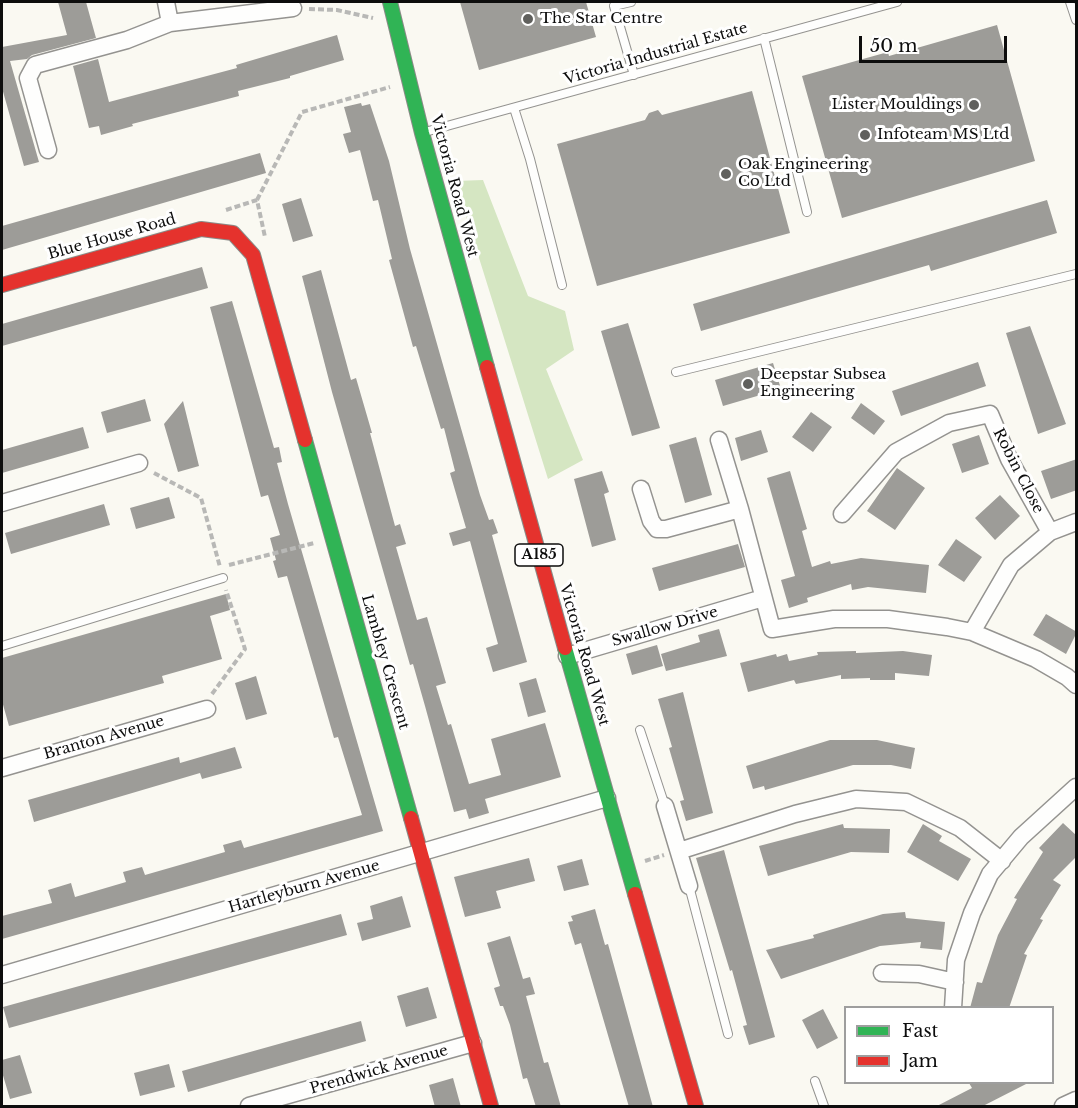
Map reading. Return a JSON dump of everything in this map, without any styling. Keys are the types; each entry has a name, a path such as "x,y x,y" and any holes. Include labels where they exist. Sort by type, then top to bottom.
{"main road":[{"name":"Victoria Road West","path":"390,2 422,133 567,656 696,1107"},
{"name":"Blue House Road","path":"2,285 201,229 233,233"},
{"name":"Lambley Crescent","path":"233,233 253,255 491,1107"}],"street":[{"path":"166,2 170,23"},
{"path":"48,150 28,78 35,65 127,40 170,23 293,8"},
{"name":"Robin Close","path":"842,514 896,452 949,423 990,414 1009,459 1050,532"},
{"path":"719,440 772,629 834,620 888,619 972,632 1036,659 1067,676 1077,685"},
{"path":"2,503 139,463"},
{"path":"641,489 651,521 657,529 666,529 740,509"},
{"name":"Robin Close","path":"972,632 1011,565 1050,532 1077,522"},
{"name":"Swallow Drive","path":"567,656 763,598"},
{"name":"Branton Avenue","path":"2,768 207,709"},
{"path":"953,1006 956,960 972,913 990,874 1021,837 1077,787"},
{"name":"Hartleyburn Avenue","path":"2,975 607,798"},
{"path":"679,851 795,814 856,799 906,802 960,828 1002,861"},
{"path":"665,806 689,886"},
{"path":"882,973 919,974 955,982"},
{"name":"Prendwick Avenue","path":"249,1107 473,1043"},
{"path":"1063,1107 1077,1100"}],"lane":[{"path":"631,2 614,6 633,75"},
{"path":"856,2 859,12"},
{"name":"Victoria Industrial Estate","path":"422,133 897,2"},
{"path":"1070,2 1077,20"},
{"path":"764,38 807,212"},
{"path":"514,108 530,159 562,285"},
{"path":"676,372 1077,274"},
{"path":"2,646 222,578"},
{"path":"640,730 665,806"},
{"path":"689,886 728,1034"},
{"path":"815,1081 824,1107"}],"path":[{"path":"293,8 337,10 394,22"},
{"path":"257,200 302,112 409,81"},
{"path":"139,463 201,498 220,568 333,538"},
{"path":"207,709 214,690 245,649 222,578"},
{"path":"627,866 679,851"}],"green space":[{"path":"483,180 528,296 565,311 574,350 546,369 583,460 548,479 455,181"}],"building":[{"path":"58,2 86,2 96,38 32,55 27,59 10,61 39,162 24,166 2,88 2,47 67,35"},
{"name":"The Star Centre","path":"460,2 586,2 596,37 479,70"},
{"path":"997,25 1035,161 842,218 802,76 888,52 889,56"},
{"path":"337,35 344,60 290,76 290,78 238,91 239,96 132,124 133,126 101,135 99,126 89,128 73,66 98,59 109,102 237,68 236,65"},
{"path":"752,91 790,233 597,286 557,144 645,120 649,113 658,110 662,115"},
{"path":"361,103 362,106 370,104 389,161 410,249 480,495 489,520 493,519 498,533 492,535 527,662 493,672 486,648 498,644 470,541 453,546 449,533 466,528 450,473 455,471 444,428 441,429 416,346 413,347 389,260 392,259 378,200 373,201 360,150 349,153 343,134 351,132 344,107"},
{"path":"260,153 266,173 2,250 2,226"},
{"path":"301,198 313,236 293,242 282,204"},
{"path":"1047,200 1057,233 931,271 929,265 701,331 693,304"},
{"path":"202,267 208,288 2,346 2,324"},
{"path":"321,270 351,380 356,378 372,433 370,433 395,526 400,524 406,544 396,547 417,620 427,617 438,655 446,683 436,686 448,725 451,724 469,784 501,775 491,739 545,723 561,777 485,799 489,813 469,819 466,809 454,812 413,664 410,665 332,392 302,276"},
{"path":"232,301 274,448 279,447 282,462 277,463 288,504 383,831 2,939 2,916 52,903 48,890 71,883 75,897 126,882 123,872 142,867 145,875 225,852 223,845 241,840 244,848 362,815 338,737 334,738 287,576 278,578 273,561 276,560 270,538 280,535 268,495 261,497 210,307"},
{"path":"628,323 660,428 632,436 601,331"},
{"path":"1030,326 1066,424 1038,434 1006,333"},
{"path":"978,362 986,386 901,416 892,391"},
{"name":"Deepstar Subsea Engineering","path":"773,363 781,389 723,406 715,380"},
{"path":"145,399 151,421 107,433 101,412"},
{"path":"183,401 199,466 178,472 164,424"},
{"path":"861,403 885,421 874,435 851,418"},
{"path":"811,412 832,427 813,452 792,437"},
{"path":"83,427 89,448 2,473 2,450"},
{"path":"761,430 768,452 741,461 735,438"},
{"path":"979,435 989,464 962,473 952,444"},
{"path":"696,437 712,495 685,503 669,445"},
{"path":"1077,459 1077,490 1051,499 1041,471"},
{"path":"897,468 925,488 895,530 867,511"},
{"path":"602,471 609,492 604,494 616,540 592,547 574,479"},
{"path":"790,471 807,529 802,531 812,567 830,561 831,564 861,558 929,565 926,593 868,587 852,590 851,584 807,598 808,602 789,608 781,580 795,576 767,478"},
{"path":"1000,495 1020,516 995,540 975,518"},
{"path":"169,497 175,518 136,529 130,508"},
{"path":"104,504 110,525 11,554 5,533"},
{"path":"956,539 982,557 964,582 938,565"},
{"path":"738,544 745,567 659,591 652,568"},
{"path":"226,594 230,610 210,616 222,659 162,676 164,683 9,726 2,701 2,658"},
{"path":"1046,614 1077,632 1066,654 1033,635"},
{"path":"719,629 727,656 666,671 661,654 700,642 698,635"},
{"path":"657,645 663,666 632,675 626,654"},
{"path":"856,651 856,653 903,651 932,655 929,676 895,673 895,680 870,680 870,678 841,679 841,675 796,684 794,680 748,692 740,663 776,654 777,657 787,654 789,661 818,655 817,652"},
{"path":"256,676 267,714 246,720 235,683"},
{"path":"536,678 546,712 528,717 519,683"},
{"path":"683,692 713,813 686,821 680,801 684,800 669,748 672,747 658,699"},
{"path":"830,740 877,740 915,748 911,769 891,765 853,765 765,790 764,786 753,789 746,766"},
{"path":"235,747 242,768 202,779 200,773 34,822 28,800 179,757 180,763"},
{"path":"1063,823 1077,836 1077,856 1053,880 1061,885 1040,919 1043,920 1024,954 1027,955 1010,1006 971,1006 977,982 982,983 998,935 1017,899 1014,898 1043,852 1039,848"},
{"path":"843,824 844,828 890,829 889,853 851,852 768,876 759,846"},
{"path":"923,824 942,836 939,841 971,859 958,881 907,852"},
{"path":"724,850 775,1037 749,1045 743,1026 747,1025 732,970 730,971 696,858"},
{"path":"529,858 535,881 496,891 501,908 465,917 454,877"},
{"path":"582,859 589,885 564,891 557,866"},
{"path":"402,896 411,927 362,941 357,923 373,919 370,906"},
{"path":"595,909 605,945 608,944 653,1107 629,1107 581,943 575,945 568,922 573,921 571,916"},
{"path":"905,912 906,918 945,922 942,950 920,948 921,942 880,946 781,979 766,950 814,938 813,935 883,914"},
{"path":"341,914 347,935 9,1028 3,1007"},
{"path":"510,936 523,979 530,977 535,994 526,996 544,1063 548,1062 561,1107 536,1107 527,1078 523,1079 510,1025 494,988 500,986 487,943"},
{"path":"428,987 437,1018 406,1027 397,996"},
{"path":"823,1009 838,1038 817,1049 802,1020"},
{"path":"361,1021 366,1041 188,1092 182,1071"},
{"path":"20,1055 32,1093 10,1099 2,1072 2,1060"},
{"path":"169,1064 175,1087 140,1096 134,1073"},
{"path":"453,1078 461,1107 435,1107 429,1085"},
{"path":"970,1084 1026,1084 981,1107 935,1107 972,1088"}],"traffic: fast":[{"path":"390,2 422,133 487,367"},
{"path":"305,440 411,818"},
{"path":"565,648 635,894"}],"traffic: jam":[{"path":"2,285 201,229 233,233 253,255 305,440"},
{"path":"487,367 565,648"},
{"path":"411,818 491,1106"},
{"path":"635,894 696,1106"}],"place":[{"name":"The Star Centre","path":"528,19"},
{"name":"Lister Mouldings","path":"974,105"},
{"name":"Infoteam MS Ltd","path":"865,135"},
{"name":"Oak Engineering Co Ltd","path":"726,174"},
{"name":"Deepstar Subsea Engineering","path":"748,384"}]}
